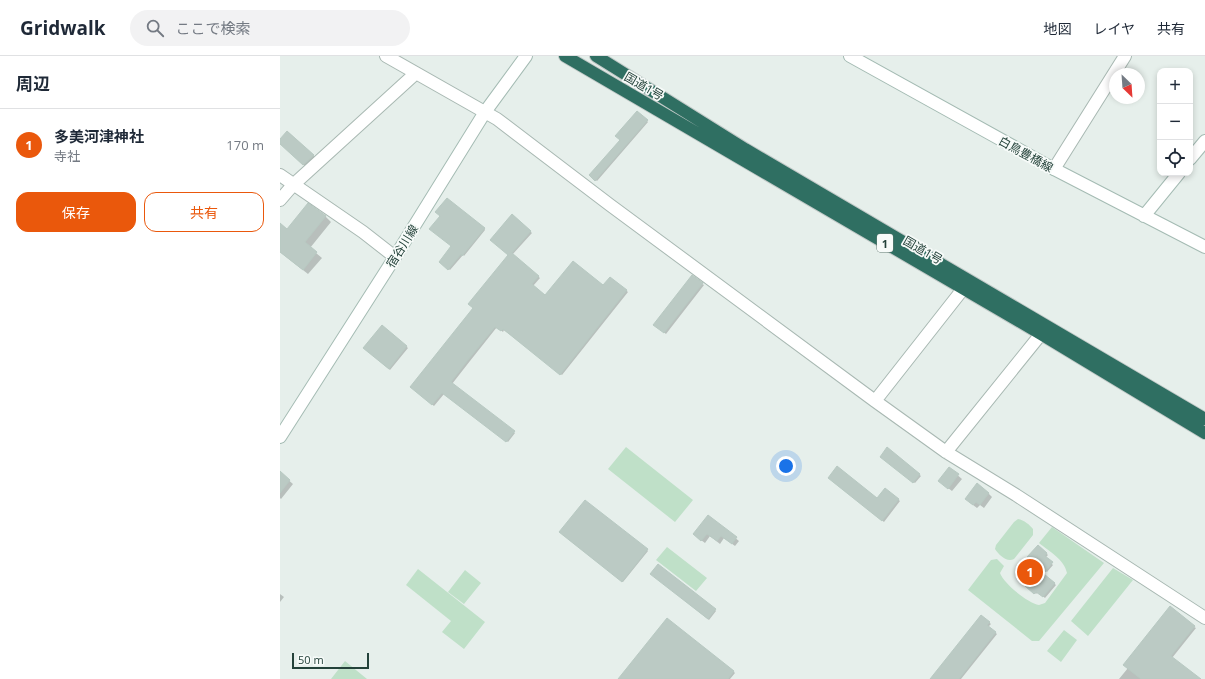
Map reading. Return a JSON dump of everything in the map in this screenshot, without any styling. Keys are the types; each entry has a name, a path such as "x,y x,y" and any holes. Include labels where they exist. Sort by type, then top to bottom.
{"highway":[{"name":"国道1号","path":"565,56 1041,334 1205,433"},
{"name":"国道1号","path":"596,56 745,149 1205,419"}],"street":[{"path":"386,56 497,119 874,401 946,452 1016,495 1205,618"},
{"name":"宿谷川線","path":"280,437 284,423 396,257 486,112 526,56"},
{"path":"1054,169 1125,56"},
{"name":"白鳥豊橋線","path":"853,57 1054,169 1205,247"},
{"path":"280,200 293,184 416,73"},
{"path":"1193,155 1205,141"},
{"path":"280,175 363,232 396,257"},
{"path":"1144,216 1177,176"},
{"path":"874,401 964,289"},
{"path":"946,452 1041,334"}],"green space":[{"path":"626,447 693,500 675,522 608,469"},
{"path":"1018,519 1032,527 1033,535 1014,559 1009,560 1001,556 995,549 996,545"},
{"path":"1052,527 1104,563 1039,641 1032,641 968,590 991,560 997,559 1004,566 1000,573 1002,577 1011,587 1034,604 1039,605 1045,603 1067,573 1060,560 1039,543"},
{"path":"667,547 707,578 696,591 656,560"},
{"path":"1113,568 1133,580 1088,636 1071,621"},
{"path":"418,569 485,622 464,649 442,632 451,621 406,585"},
{"path":"465,570 481,583 464,604 448,592"},
{"path":"1064,630 1077,640 1061,662 1047,651"},
{"path":"345,661 367,679 331,679"}],"building":[{"path":"637,111 648,120 595,181 589,175 620,140 615,136"},
{"path":"287,131 314,155 303,165 280,144 280,139"},
{"path":"447,198 485,228 462,256 461,254 448,270 439,262 451,246 429,229 440,216 435,212"},
{"path":"308,203 326,216 305,242 317,252 303,270 280,252 280,223 287,229"},
{"path":"512,214 531,231 512,253 539,276 532,284 545,295 573,261 603,285 610,277 627,290 560,375 503,329 501,331 495,327 468,360 451,382 515,431 506,442 442,393 432,405 410,387 473,308 468,304 508,255 490,240"},
{"path":"692,275 703,283 664,333 653,325"},
{"path":"382,325 407,346 389,369 363,348"},
{"path":"887,447 920,474 913,483 880,457"},
{"path":"837,466 877,498 885,488 899,499 882,521 828,478"},
{"path":"949,467 959,474 948,489 938,481"},
{"path":"280,471 290,480 280,493"},
{"path":"977,483 989,493 980,505 976,502 973,505 965,499"},
{"path":"585,500 648,549 622,582 559,532"},
{"path":"708,515 737,537 732,544 721,536 717,541 707,534 701,541 693,534"},
{"path":"1038,545 1047,553 1045,556 1053,562 1045,572 1027,557"},
{"path":"658,564 716,609 708,619 650,574"},
{"path":"1039,570 1055,583 1043,597 1036,592 1034,594 1025,586"},
{"path":"1170,606 1195,626 1171,656 1201,679 1141,679 1123,665"},
{"path":"981,615 990,622 987,625 996,632 959,679 930,679"},
{"path":"667,618 734,671 728,679 618,679"}],"place":[{"name":"多美河津神社","path":"1030,572"}]}
